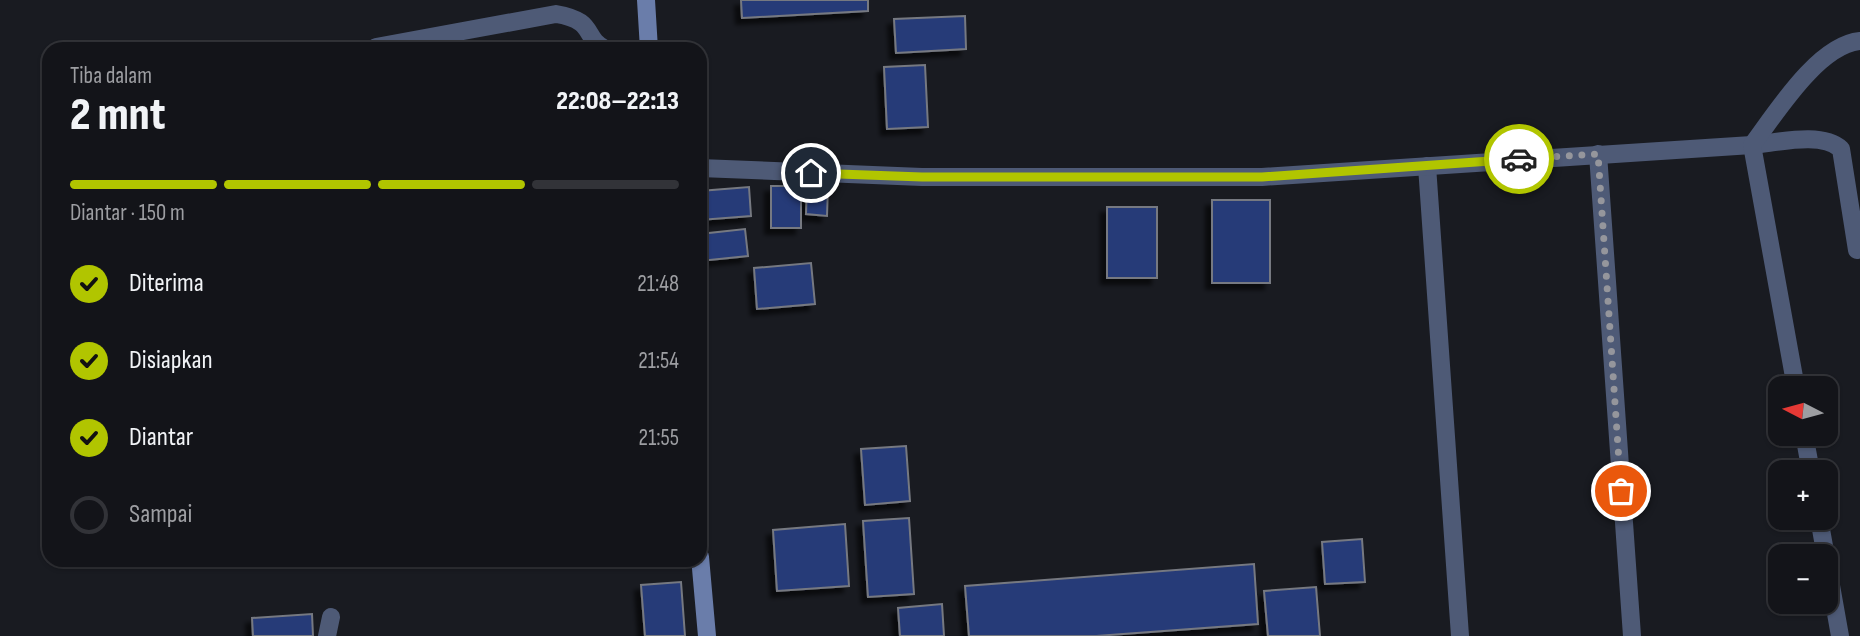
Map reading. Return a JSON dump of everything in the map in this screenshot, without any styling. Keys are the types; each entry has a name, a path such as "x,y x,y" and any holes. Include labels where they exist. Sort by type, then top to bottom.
{"street":[{"path":"646,0 649,42"},
{"path":"403,42 556,14 575,17 586,25 597,42"},
{"path":"1794,376 1752,145 1789,96 1824,57 1860,41"},
{"path":"707,168 922,177 1262,177 1817,140 1834,142 1840,149 1857,250"},
{"path":"1598,154 1632,636"},
{"path":"1427,166 1460,636"},
{"path":"1821,530 1840,636"},
{"path":"701,567 707,636"},
{"path":"327,636 331,617"}],"building":[{"path":"741,0 868,0 868,11 742,18"},
{"path":"965,16 966,49 896,53 894,19"},
{"path":"925,65 928,127 887,129 884,67"},
{"path":"807,185 828,186 827,216 806,214"},
{"path":"771,186 801,186 801,228 771,228"},
{"path":"749,187 751,216 707,219 707,190"},
{"path":"1212,200 1270,200 1270,283 1212,283"},
{"path":"1107,207 1157,207 1157,278 1107,278"},
{"path":"745,229 748,256 707,260 707,233"},
{"path":"811,263 815,304 757,309 754,268"},
{"path":"906,446 910,501 865,505 861,449"},
{"path":"909,518 914,594 868,597 863,521"},
{"path":"845,524 849,586 777,591 773,530"},
{"path":"1362,539 1365,582 1325,584 1322,542"},
{"path":"1254,564 1258,624 1096,636 969,636 965,586"},
{"path":"681,582 685,636 645,636 641,585"},
{"path":"1316,587 1320,636 1268,636 1264,591"},
{"path":"942,604 944,636 900,636 898,608"},
{"path":"312,614 313,636 253,636 252,618"}],"way so far":[{"path":"1519,159 1598,154 1621,491"}],"route":[{"path":"811,173 922,177 1262,177 1519,159"}]}
